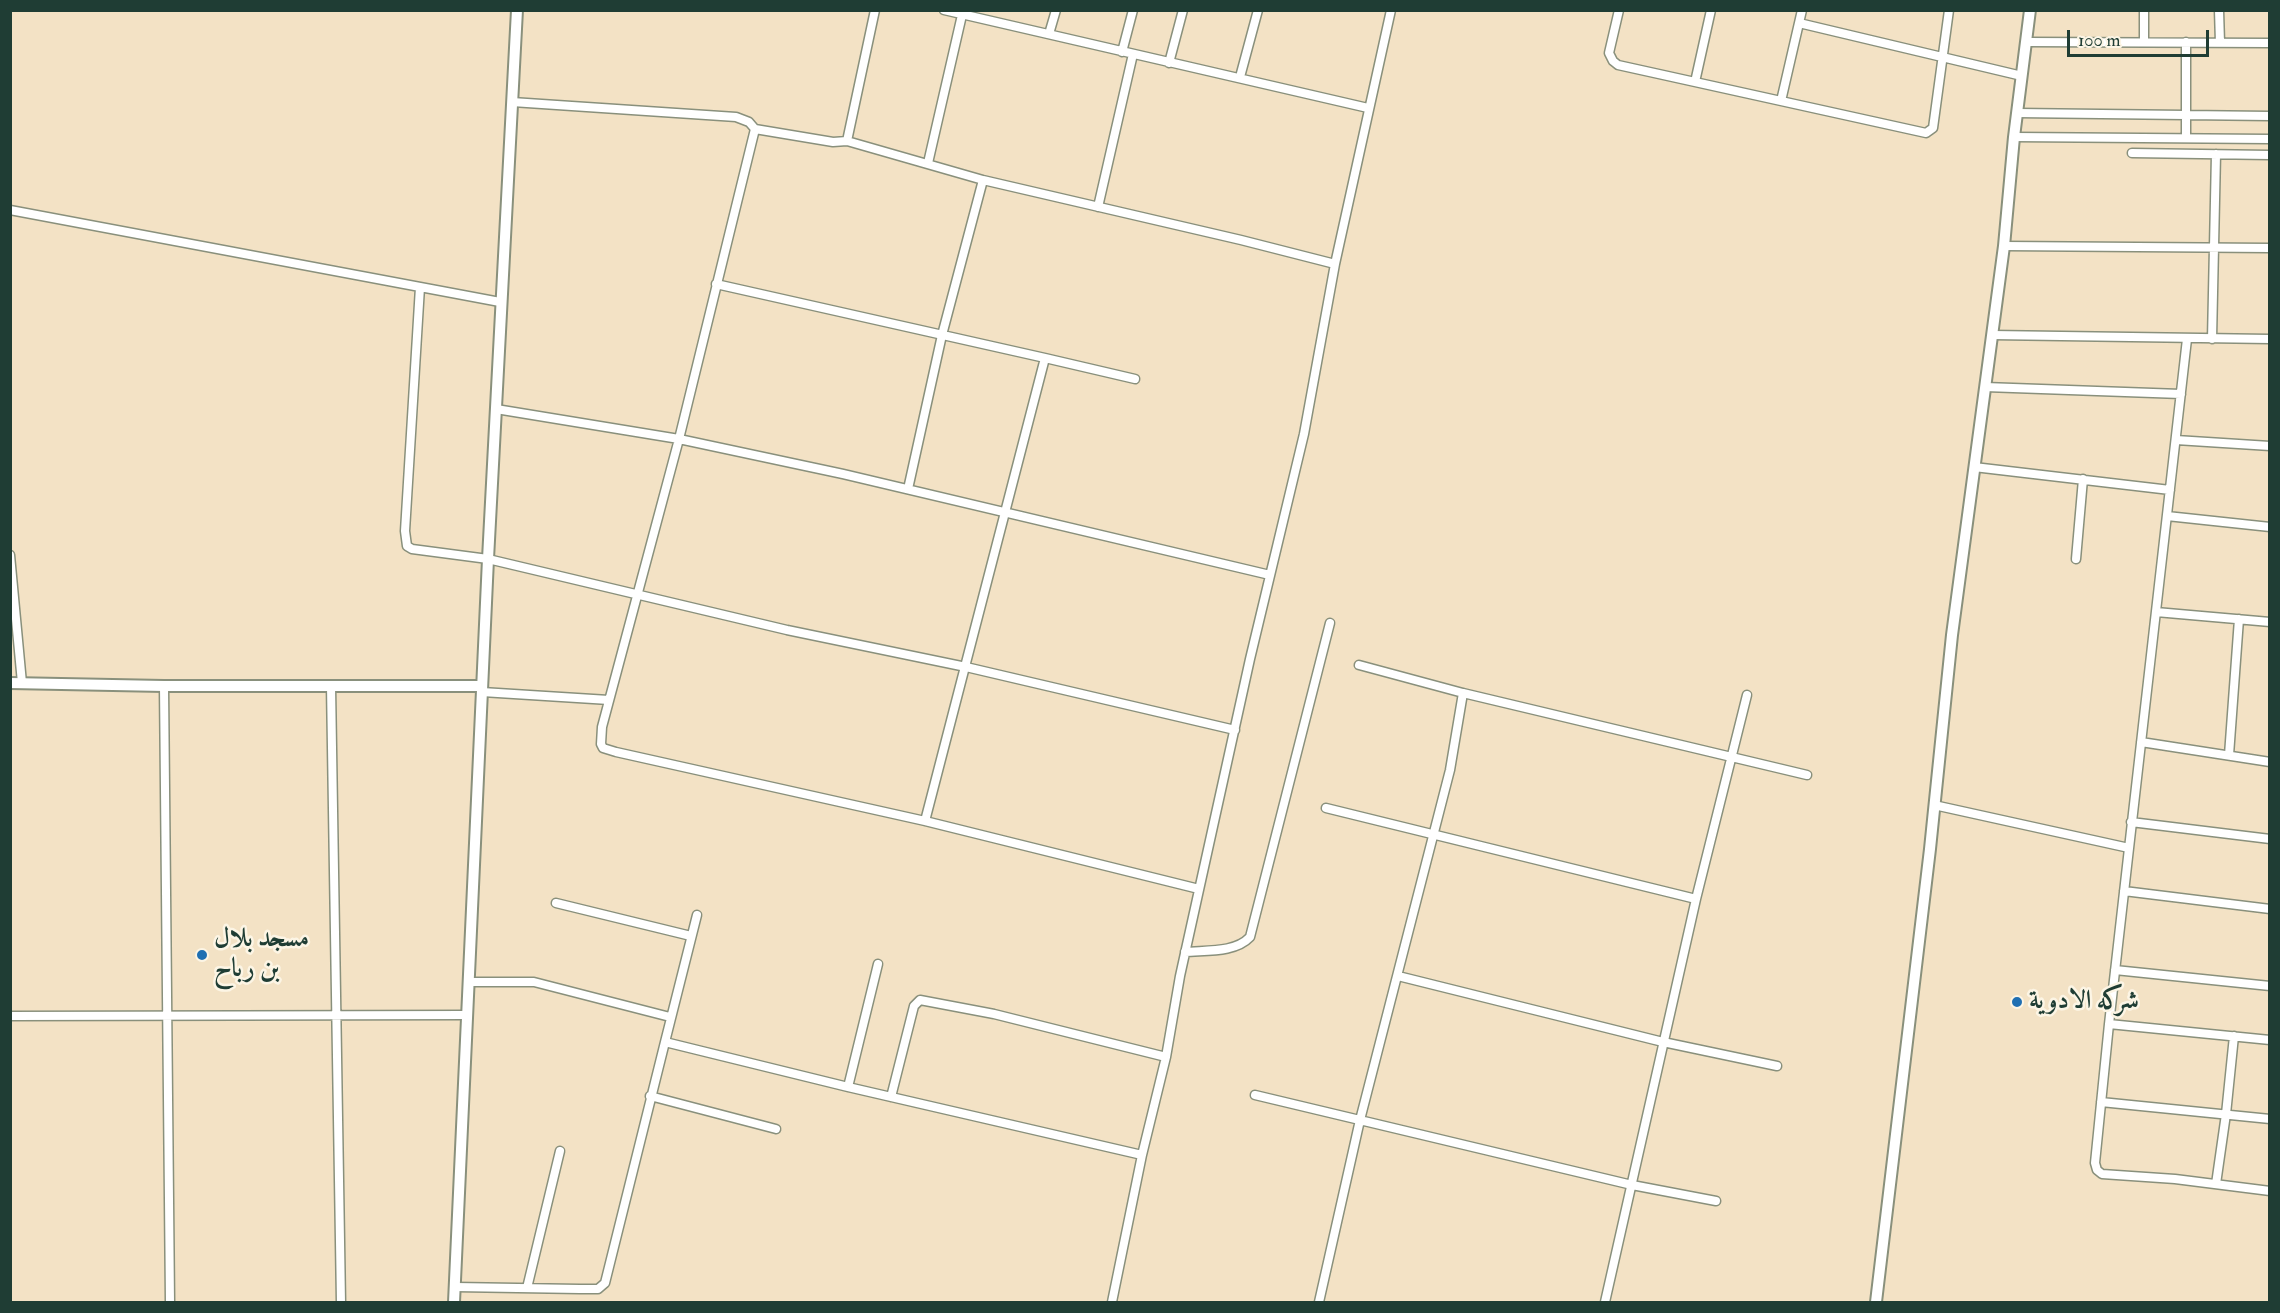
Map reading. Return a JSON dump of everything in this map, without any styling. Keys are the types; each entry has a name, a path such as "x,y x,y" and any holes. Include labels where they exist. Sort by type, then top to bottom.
{"street":[{"path":"454,1302 500,302 517,10"},
{"path":"847,141 874,10"},
{"path":"944,10 1368,108"},
{"path":"1049,34 1056,10"},
{"path":"1122,52 1133,10"},
{"path":"1169,63 1184,10"},
{"path":"1240,77 1258,10"},
{"path":"1112,1302 1142,1155 1166,1057 1185,952 1304,434 1335,264 1391,10"},
{"path":"1619,10 1609,53 1618,65 1926,133 1933,128 1949,10"},
{"path":"1695,82 1711,10"},
{"path":"1781,102 1802,10"},
{"path":"1876,1302 1974,467 2004,246 2014,137 2030,10"},
{"path":"2144,10 2144,42"},
{"path":"2219,10 2220,43"},
{"path":"928,163 966,14"},
{"path":"1799,23 2022,76"},
{"path":"2026,42 2270,43"},
{"path":"2186,42 2186,138"},
{"path":"1098,207 1133,54"},
{"path":"512,102 736,117 749,122 755,129 833,142 847,141 983,180 1335,264"},
{"path":"2017,113 2270,116"},
{"path":"755,129 679,439 609,700 600,740 603,748 925,821 1199,889"},
{"path":"2014,137 2270,139"},
{"path":"2132,153 2270,155"},
{"path":"2212,339 2216,154"},
{"path":"908,489 942,335 983,180"},
{"path":"10,210 500,302"},
{"path":"2004,246 2270,248"},
{"path":"716,284 1135,379"},
{"path":"420,287 405,542 412,549 488,559 787,630 966,667 1235,730"},
{"path":"1992,335 2270,339"},
{"path":"2187,339 2095,1162 2097,1170 2102,1174 2270,1191"},
{"path":"925,821 1045,358"},
{"path":"1985,387 2181,394"},
{"path":"496,409 679,439 908,489 1270,575"},
{"path":"2176,440 2270,446"},
{"path":"1974,467 2170,490"},
{"path":"2076,559 2083,479"},
{"path":"2167,516 2270,527"},
{"path":"10,555 16,683 482,689 609,700"},
{"path":"2156,612 2270,622"},
{"path":"2229,755 2239,620"},
{"path":"1185,952 1236,947 1244,944 1250,938 1330,623"},
{"path":"1359,665 1463,693 1806,775"},
{"path":"164,686 170,1302"},
{"path":"332,686 335,1017 341,1302"},
{"path":"1318,1302 1360,1120 1450,770 1463,693"},
{"path":"1605,1302 1696,898 1748,695"},
{"path":"2141,742 2270,762"},
{"path":"1934,805 2129,848"},
{"path":"1326,808 1696,898"},
{"path":"2132,822 2270,839"},
{"path":"2124,891 2270,909"},
{"path":"556,903 691,936"},
{"path":"455,1287 598,1289 605,1283 697,915"},
{"path":"848,1088 878,964"},
{"path":"2115,970 2270,986"},
{"path":"1398,976 1663,1042 1777,1066"},
{"path":"468,982 540,983 670,1017"},
{"path":"891,1097 914,1006 920,1000 994,1014 1166,1057"},
{"path":"10,1016 467,1015"},
{"path":"2109,1024 2270,1040"},
{"path":"2216,1184 2234,1036"},
{"path":"665,1042 848,1088 1142,1155"},
{"path":"1255,1095 1632,1185 1716,1201"},
{"path":"650,1096 776,1129"},
{"path":"2101,1102 2270,1119"},
{"path":"526,1288 560,1151"}],"place":[{"name":"مسجد بلال بن رباح","path":"202,955"},
{"name":"شركه الادوية","path":"2017,1002"}]}
